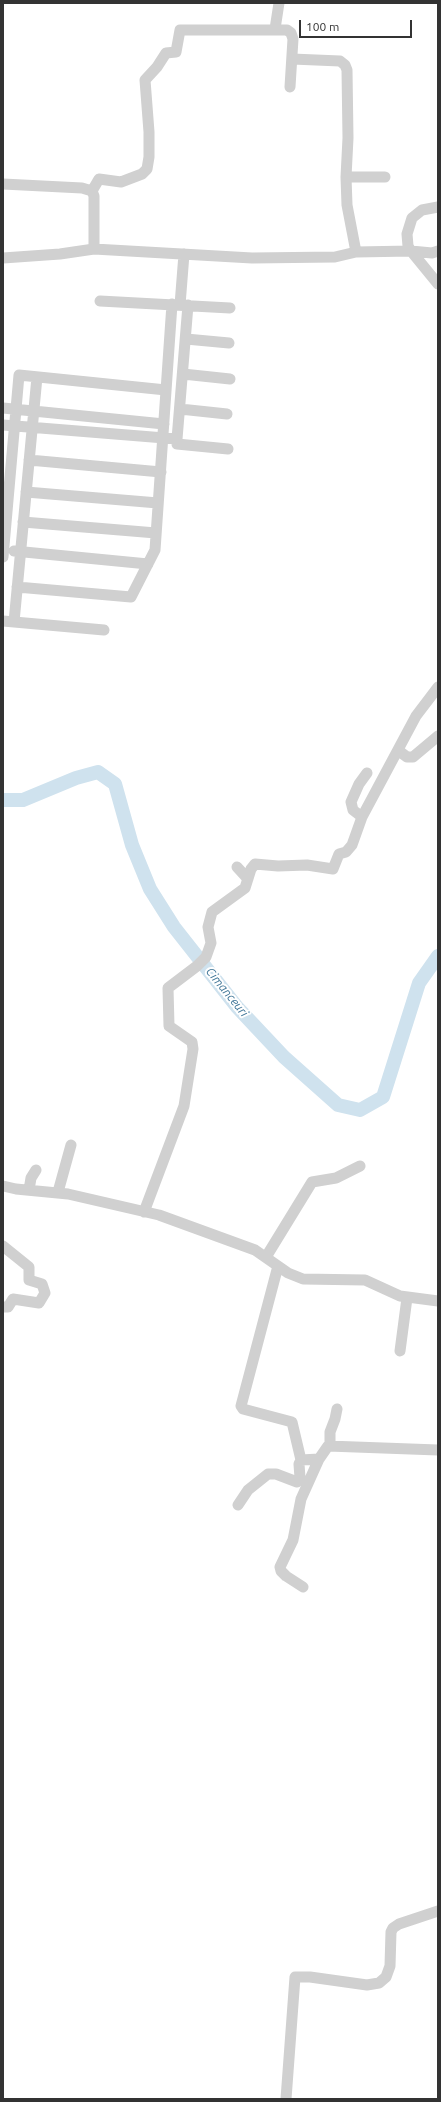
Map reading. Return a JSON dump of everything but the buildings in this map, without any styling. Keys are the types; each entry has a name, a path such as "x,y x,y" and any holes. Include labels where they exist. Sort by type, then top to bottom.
{"street":[{"path":"275,29 278,3"},
{"path":"94,249 94,196 92,191 99,178 121,182 142,174 147,169 149,164 149,132 145,80 157,67 166,53 175,53 177,51 180,30 288,30 292,35 290,87"},
{"path":"292,59 340,62 345,65 347,70 347,205 356,252"},
{"path":"346,177 385,177"},
{"path":"3,184 82,188 92,191"},
{"path":"438,207 422,210 412,218 407,240 411,251 438,284"},
{"path":"3,258 60,254 94,249 276,259 335,257 356,252 411,251 432,253 438,251"},
{"path":"17,587 131,597 148,564 155,550 166,390 180,305 184,254"},
{"path":"100,301 230,308"},
{"path":"180,305 186,339 177,444 228,449"},
{"path":"186,339 229,343"},
{"path":"183,374 230,379"},
{"path":"3,557 7,459 14,426 19,375 166,390"},
{"path":"37,377 17,587 8,621 104,630"},
{"path":"3,408 164,424"},
{"path":"180,409 227,414"},
{"path":"3,425 177,439"},
{"path":"29,460 160,472"},
{"path":"26,492 158,503"},
{"path":"23,522 156,533"},
{"path":"3,551 148,564"},
{"path":"144,1212 184,1106 193,1049 192,1042 172,1029 168,1023 168,988 197,966 206,957 211,942 208,927 212,912 246,888 252,867 257,863 278,866 306,865 332,869 338,855 346,852 352,845 362,817 399,751 416,716 438,687"},
{"path":"399,751 407,757 413,757 438,736"},
{"path":"362,817 353,810 351,802 359,784 367,773"},
{"path":"237,867 248,879"},
{"path":"58,1192 71,1145"},
{"path":"266,1257 309,1186 315,1181 336,1178 360,1166"},
{"path":"29,1190 31,1178 36,1170"},
{"path":"3,1186 58,1192 144,1212 237,1243 266,1257 288,1273 308,1279 365,1280 408,1298 438,1301"},
{"path":"3,1246 29,1267 29,1280 42,1284 45,1293 39,1303 13,1299 8,1307 3,1307"},
{"path":"238,1505 248,1490 268,1474 276,1474 298,1481 300,1477 299,1464 301,1460 292,1422 243,1409 241,1406 278,1266"},
{"path":"400,1352 408,1298"},
{"path":"303,1587 286,1576 281,1571 280,1567 294,1536 301,1499 319,1459 330,1445 331,1427 335,1419 337,1409"},
{"path":"330,1445 438,1450"},
{"path":"301,1460 319,1459"},
{"path":"286,2099 295,1977 310,1977 367,1985 379,1983 386,1977 390,1966 390,1932 393,1928 399,1924 438,1911"}],"waterway":[{"name":"Cimanceuri","path":"3,800 23,800 76,778 98,772 115,784 132,845 150,889 174,927 237,1007 284,1057 338,1105 360,1110 383,1097 419,983 438,956"}]}
